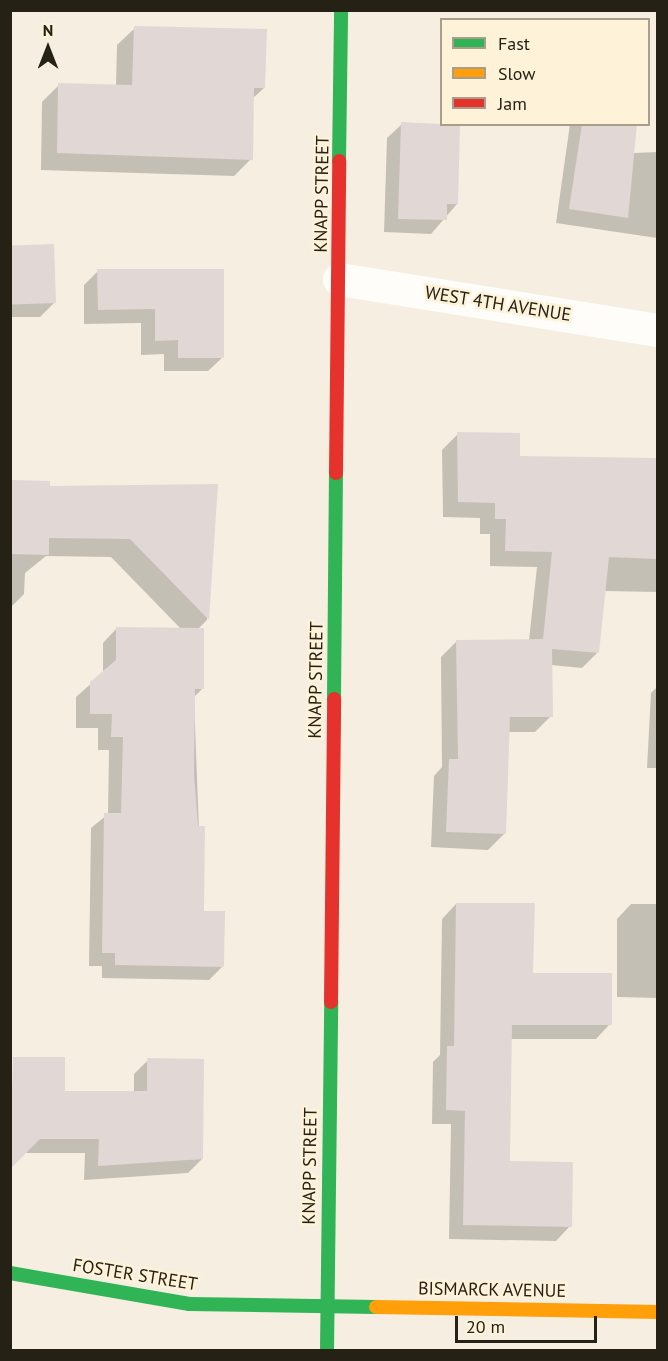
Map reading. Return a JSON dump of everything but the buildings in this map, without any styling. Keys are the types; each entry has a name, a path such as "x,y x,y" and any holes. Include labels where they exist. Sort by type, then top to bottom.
{"street":[{"name":"KNAPP STREET","path":"327,1350 341,10"},
{"name":"WEST 4TH AVENUE","path":"339,279 657,330"},
{"name":"FOSTER STREET","path":"10,1273 189,1304 326,1304"},
{"name":"BISMARCK AVENUE","path":"326,1304 657,1312"}],"traffic: fast":[{"path":"339,161 341,10"},
{"path":"334,699 336,473"},
{"path":"327,1350 331,1002"},
{"path":"10,1273 189,1304 376,1307"}],"traffic: slow":[{"path":"376,1307 658,1312"}],"traffic: jam":[{"path":"336,473 339,161"},
{"path":"331,1002 334,699"}]}
